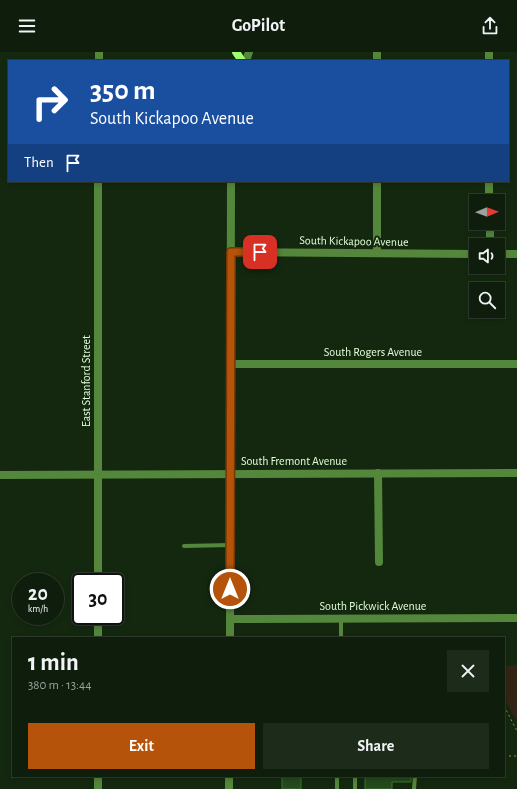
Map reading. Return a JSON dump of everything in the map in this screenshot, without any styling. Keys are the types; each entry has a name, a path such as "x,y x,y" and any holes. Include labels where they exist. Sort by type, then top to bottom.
{"street":[{"name":"East Stanford Street","path":"98,182 98,573"},
{"path":"230,637 231,182"},
{"path":"377,182 377,253"},
{"path":"489,182 490,194"},
{"name":"South Kickapoo Avenue","path":"231,252 469,254"},
{"path":"505,254 517,254"},
{"name":"South Rogers Avenue","path":"230,364 517,364"},
{"path":"378,473 379,562"},
{"name":"South Fremont Avenue","path":"0,475 517,473"},
{"name":"South Pickwick Avenue","path":"230,619 517,618"},
{"path":"98,625 98,637"},
{"path":"98,777 98,789"},
{"path":"229,789 230,777"}],"lane":[{"path":"184,546 230,545"},
{"path":"341,618 341,637"},
{"path":"337,777 337,789"},
{"path":"355,777 355,789"},
{"path":"414,789 415,777"}],"path":[{"path":"505,708 517,731"},
{"path":"505,756 517,756"}],"shaded area":[{"path":"517,665 517,722 505,700 505,666"}],"building":[{"path":"282,777 301,777 301,789 282,789"},
{"path":"365,777 411,777 411,782 392,782 392,789 365,789"}],"route":[{"path":"230,589 231,252 260,252"}]}
